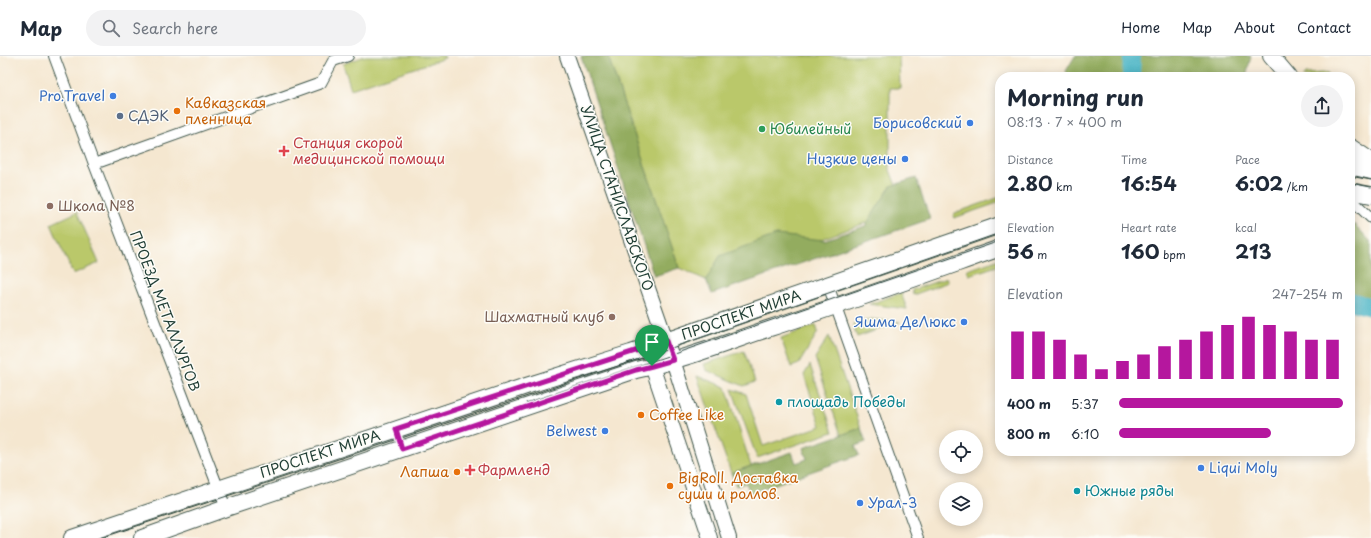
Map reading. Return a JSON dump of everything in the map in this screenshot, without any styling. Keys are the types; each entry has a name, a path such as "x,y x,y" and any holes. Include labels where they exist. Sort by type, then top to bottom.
{"main road":[{"name":"УЛИЦА СТАНИСЛАВСКОГО","path":"567,56 673,360 729,538"},
{"path":"1272,57 1272,72"},
{"path":"1272,57 1278,72"},
{"path":"1272,57 1285,72"},
{"path":"1355,150 1371,160"},
{"path":"1355,167 1371,171"},
{"path":"1355,192 1371,195"},
{"name":"ПРОСПЕКТ МИРА","path":"72,538 226,508 402,449 495,407 526,386 666,341 995,228"},
{"name":"ПРОСПЕКТ МИРА","path":"142,538 154,522 218,488 396,429 495,407 532,405 636,370 696,354 995,250"},
{"path":"666,341 652,366 710,538"}],"street":[{"name":"ПРОЕЗД МЕТАЛЛУРГОВ","path":"54,56 226,508"},
{"path":"94,164 320,83 333,61 348,56"},
{"path":"1355,203 1371,218"},
{"path":"828,285 918,538"},
{"path":"526,386 532,405"},
{"path":"396,429 402,449"},
{"path":"249,478 256,498"}],"green space":[{"path":"365,56 444,56 445,58 351,89 343,64"},
{"path":"581,56 608,56 679,268 654,276"},
{"name":"Юбилейный","path":"608,56 899,56 900,88 890,88 890,170 905,209 706,280 679,268"},
{"path":"1075,56 1251,56 1247,72 1066,71"},
{"path":"916,178 930,219 712,294 706,280 720,256 776,235 824,240 865,226 891,186"},
{"path":"995,199 995,204 954,218 953,216 955,213"},
{"path":"77,212 99,263 73,274 51,224"},
{"path":"1355,225 1371,242 1371,303 1363,302 1355,298"},
{"path":"995,261 995,267 969,275 967,270"},
{"path":"947,278 948,282 913,295 912,290"},
{"path":"901,293 907,309 869,304"},
{"path":"871,319 900,322 857,337 853,325"},
{"path":"816,325 818,332 799,364 791,367 781,338"},
{"path":"829,336 861,428 841,435 815,358"},
{"path":"744,351 755,382 744,386 706,370 704,364"},
{"path":"810,365 833,432 757,458 732,389 746,394 763,446 821,426 804,375"},
{"path":"697,376 726,387 751,466 731,473"},
{"path":"861,428 866,442 855,446 859,455 750,493 746,483 736,486 731,473 792,452 796,463 807,459 803,448"}],"waterway":[{"path":"1131,72 1132,56"},
{"path":"1355,302 1371,307"}],"tram line":[{"path":"1355,177 1371,180"},
{"path":"1355,184 1371,187"},
{"path":"101,538 660,352 995,235"},
{"path":"526,403 671,355 995,243"}],"place":[{"name":"Pro.Travel","path":"113,96"},
{"name":"Кавказская пленница","path":"177,111"},
{"name":"СДЭК","path":"120,116"},
{"name":"Борисовский","path":"970,123"},
{"name":"Юбилейный","path":"762,129"},
{"name":"Станция скорой медицинской помощи","path":"284,151"},
{"name":"Низкие цены","path":"905,159"},
{"name":"Школа №8","path":"50,206"},
{"name":"Шахматный клуб","path":"612,317"},
{"name":"Яшма ДеЛюкс","path":"964,322"},
{"name":"площадь Победы","path":"779,402"},
{"name":"Coffee Like","path":"641,415"},
{"name":"Belwest","path":"605,431"},
{"name":"Liqui Moly","path":"1201,468"},
{"name":"Фармленд","path":"470,470"},
{"name":"Лапша","path":"457,472"},
{"name":"BigRoll. Доставка суши и роллов.","path":"670,486"},
{"name":"Южные ряды","path":"1077,491"},
{"name":"Урал-3","path":"860,503"}],"route":[{"path":"666,341 673,360 652,366 636,370 402,449 396,429 666,341"}]}
